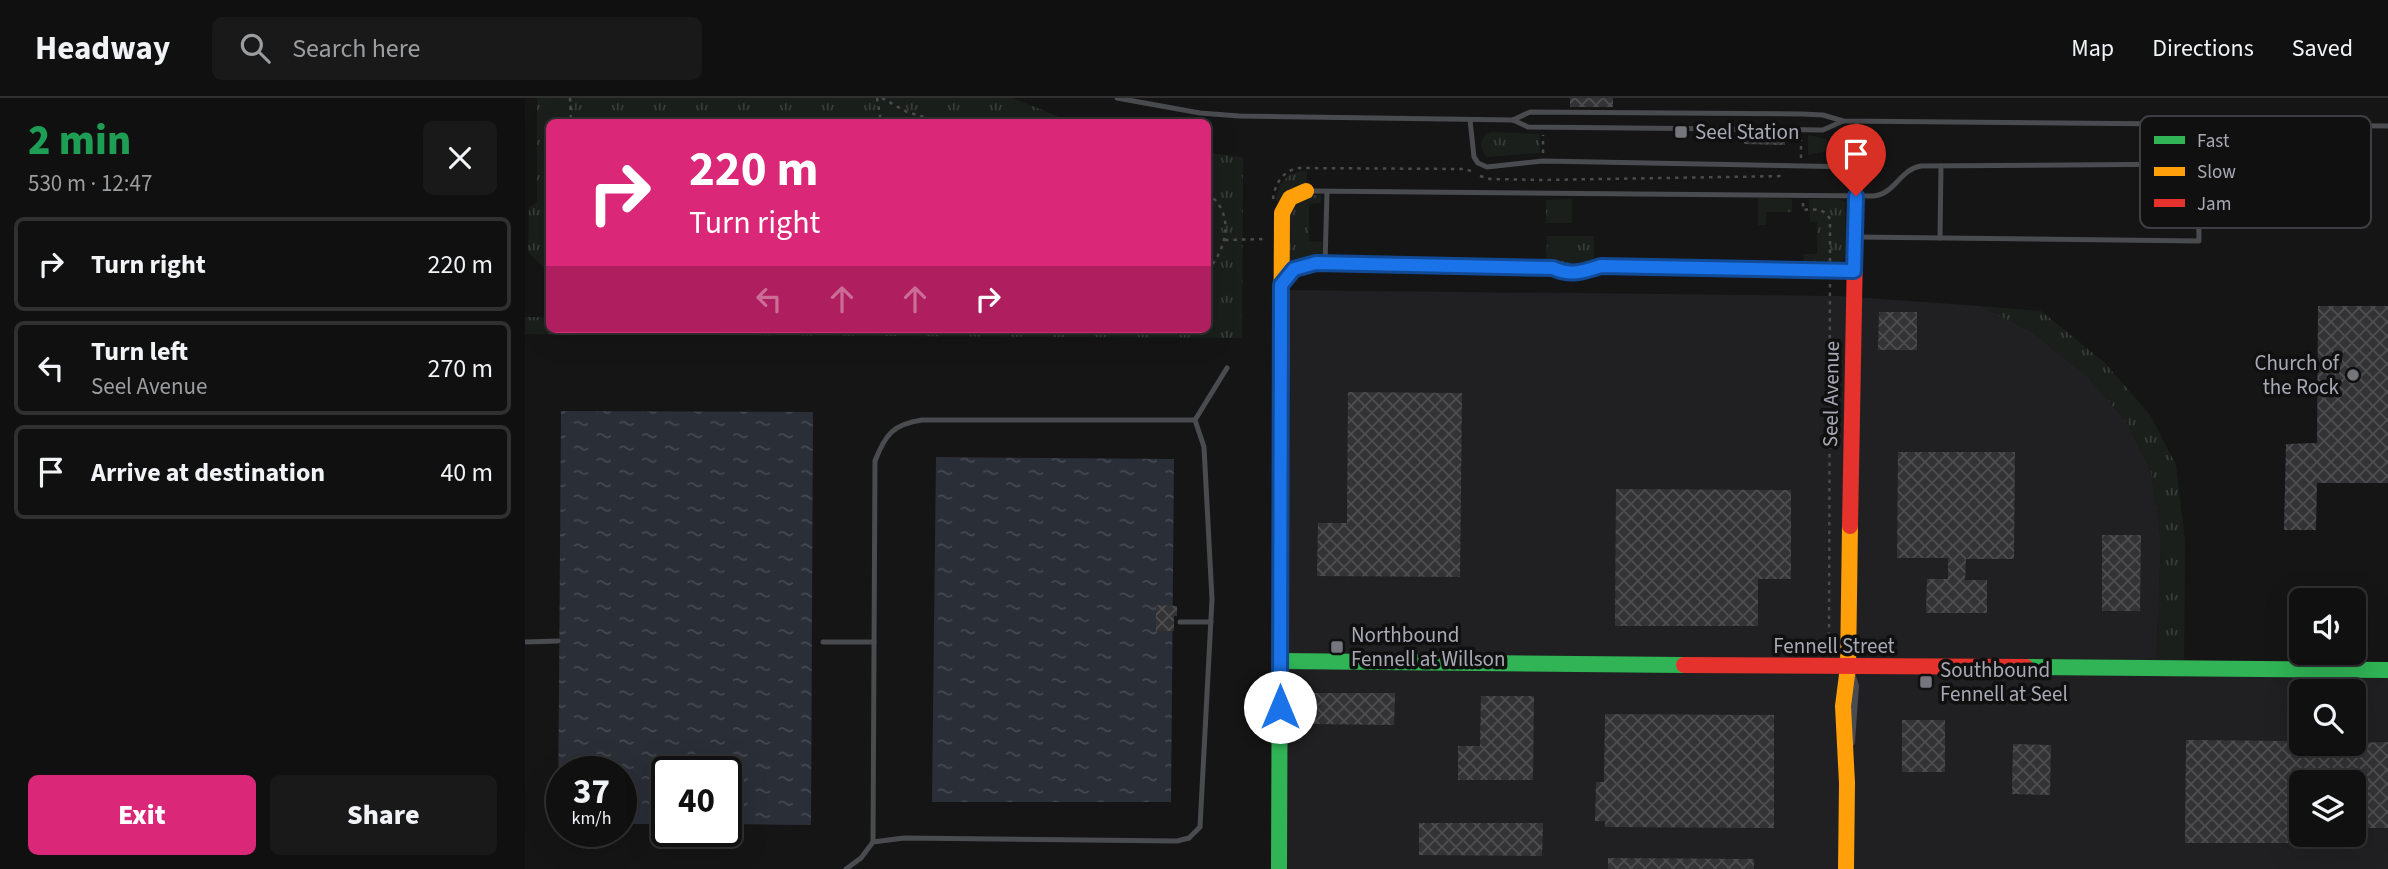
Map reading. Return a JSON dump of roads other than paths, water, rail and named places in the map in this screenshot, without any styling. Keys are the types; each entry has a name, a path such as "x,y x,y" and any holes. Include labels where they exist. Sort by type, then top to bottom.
{"street":[{"path":"1279,869 1283,207 1294,194 1306,191"},
{"name":"Seel Avenue","path":"1846,869 1847,769 1843,685 1848,667 1856,196"},
{"path":"1281,285 1294,269 1321,263"},
{"name":"Fennell Street","path":"1280,662 2388,670"}],"lane":[{"path":"1117,98 1186,111 1239,116 1513,120 1528,127 1543,128 1823,130 1843,121"},
{"path":"1513,120 1530,112 1802,114 1823,115 1843,121 2140,124"},
{"path":"1470,120 1471,148 1478,163 1487,167 1543,161 1857,167"},
{"name":"Seel Avenue","path":"1856,196 1857,121"},
{"path":"1306,191 1856,196 1883,194 1911,168 2140,164"},
{"path":"1940,238 1941,166"},
{"path":"1327,192 1321,263 1553,268 1564,273 1581,273 1601,266 1854,271"},
{"path":"1855,237 2199,241 2199,228"},
{"path":"1195,420 1227,368"},
{"path":"846,869 861,858 873,842 875,461 882,443 894,429 906,422 922,420 1195,420"},
{"path":"873,842 904,838 1177,841 1189,838 1200,827 1211,622 1204,447 1195,420"},
{"path":"1180,622 1211,622"},
{"path":"525,642 558,641"},
{"path":"823,642 874,642"}],"water":[{"path":"561,411 813,412 811,825 742,824 742,756 651,756 651,824 637,824 637,756 558,756"},
{"path":"936,457 1174,459 1171,802 932,802"}],"place":[{"name":"Seel Station","path":"1681,132"},
{"name":"Church of the Rock","path":"2353,375"},
{"name":"Northbound Fennell at Willson","path":"1337,647"},
{"name":"Southbound Fennell at Seel","path":"1926,682"}]}
